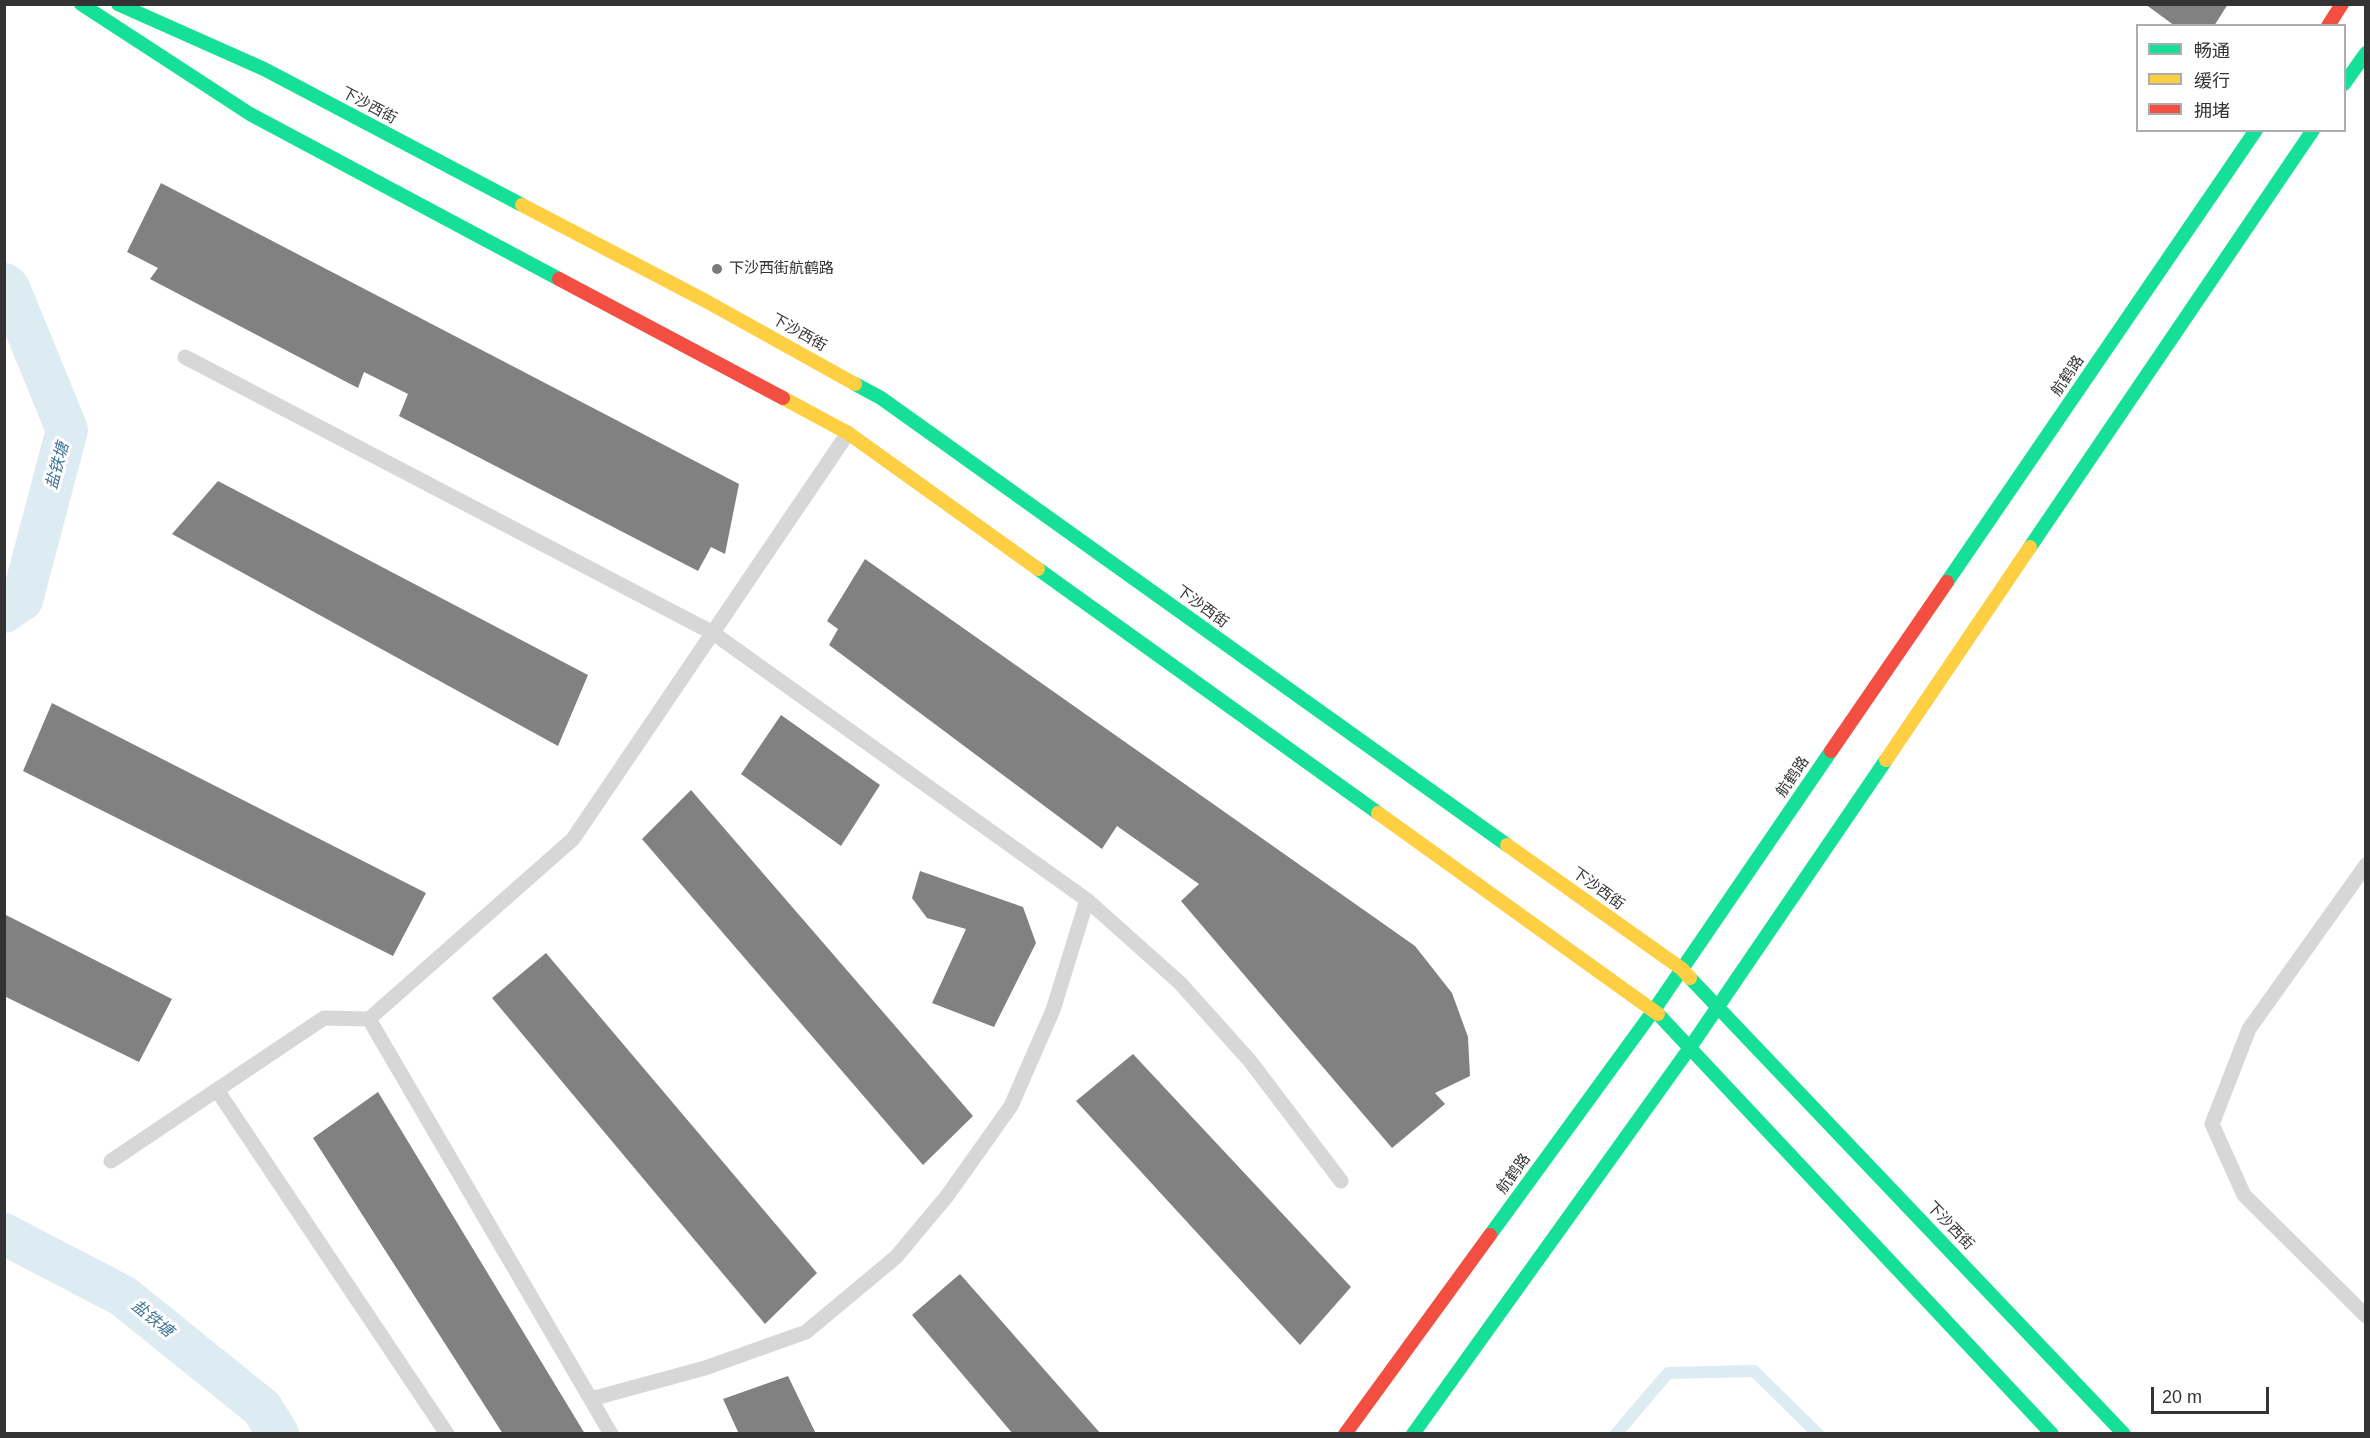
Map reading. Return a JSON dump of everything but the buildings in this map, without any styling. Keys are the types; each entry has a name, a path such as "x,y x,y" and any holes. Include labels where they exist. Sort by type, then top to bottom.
{"street":[{"path":"81,4 250,114 848,434 1654,1010 2052,1434"},
{"name":"下沙西街","path":"118,4 264,69 693,294 881,398 1682,969 2124,1434"},
{"path":"2329,24 2342,4"},
{"path":"2346,81 2366,53"},
{"name":"航鹤路","path":"1345,1434 1654,1010 2255,132"},
{"path":"1413,1434 1718,1007 2312,132"}],"lane":[{"path":"185,357 713,633 1087,900 1188,992 1250,1061 1341,1181"},
{"path":"111,1161 324,1018 369,1019 573,839 848,434"},
{"path":"2366,865 2249,1029 2212,1124 2244,1195 2366,1316"},
{"path":"591,1399 705,1368 806,1332 896,1257 947,1196 1011,1106 1053,1010 1087,900"},
{"path":"369,1019 611,1434"},
{"path":"217,1090 447,1434"}],"waterway":[{"name":"盐铁塘","path":"4,284 9,288 67,430 22,600 4,612"},
{"name":"盐铁塘","path":"4,1234 123,1296 262,1408 278,1434"},
{"path":"1616,1434 1668,1373 1754,1371 1818,1434"}],"traffic: fast":[{"path":"81,4 250,114 559,279"},
{"path":"118,4 264,69 522,205"},
{"path":"2346,81 2366,53"},
{"path":"1947,582 2255,132"},
{"path":"2030,547 2312,132"},
{"path":"855,384 881,398 1507,845"},
{"path":"1038,569 1378,813"},
{"path":"1490,1235 1654,1010 1831,751"},
{"path":"1413,1434 1689,1049 1886,760"},
{"path":"1690,978 2124,1434"},
{"path":"1658,1014 2052,1434"}],"traffic: slow":[{"path":"522,205 704,300 855,384"},
{"path":"783,398 848,433 1038,569"},
{"path":"1886,760 2030,547"},
{"path":"1378,813 1658,1014"},
{"path":"1507,845 1682,969 1690,978"}],"traffic: jam":[{"path":"2329,24 2342,4"},
{"path":"559,279 783,398"},
{"path":"1831,751 1947,582"},
{"path":"1345,1434 1490,1235"}],"place":[{"name":"下沙西街航鹤路","path":"717,269"}]}
